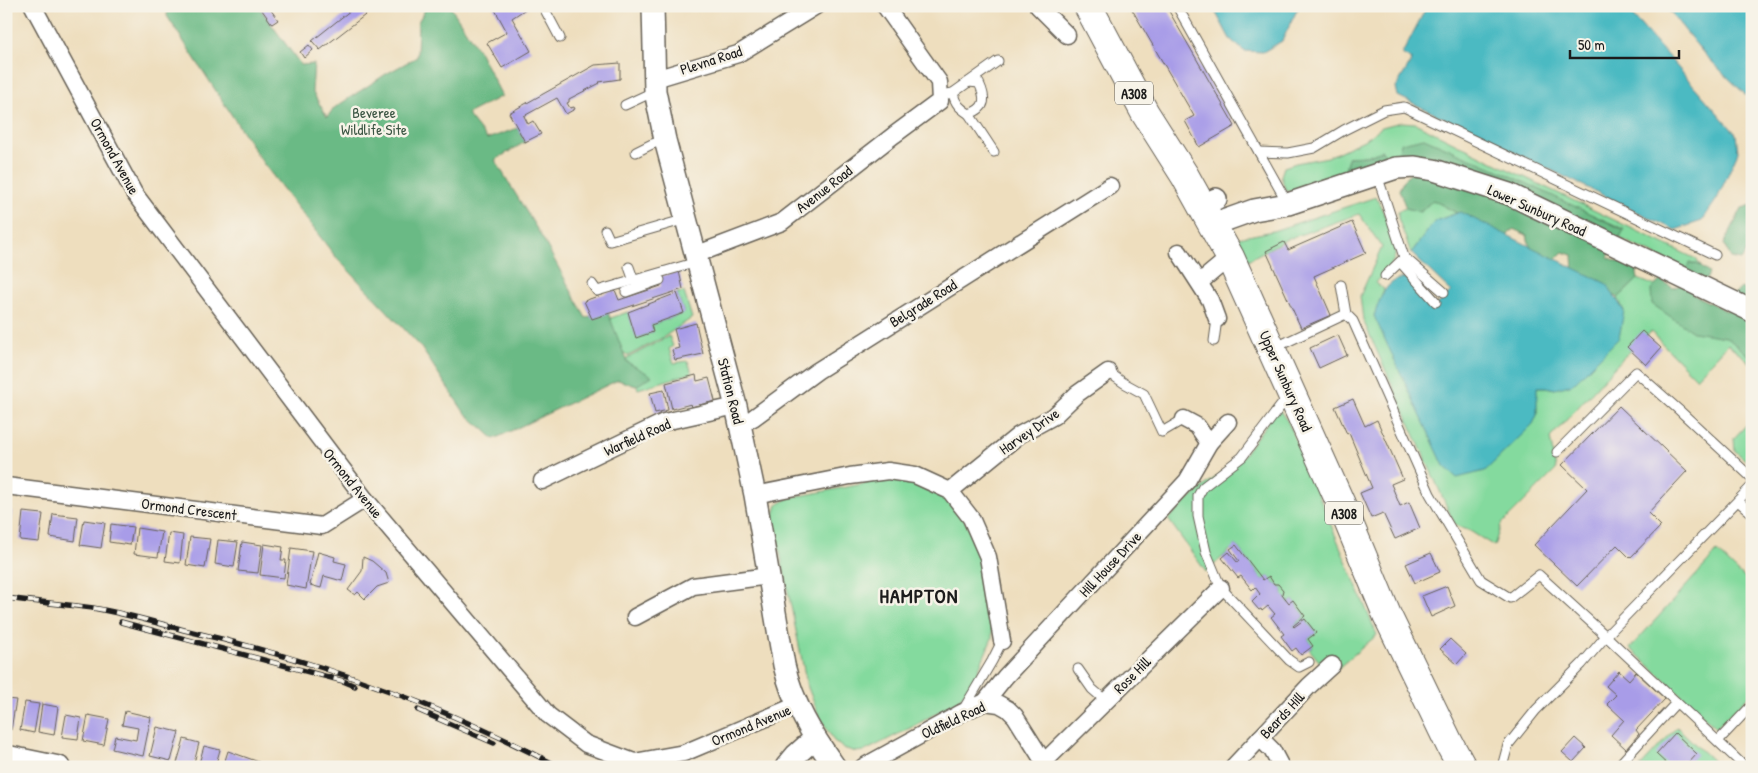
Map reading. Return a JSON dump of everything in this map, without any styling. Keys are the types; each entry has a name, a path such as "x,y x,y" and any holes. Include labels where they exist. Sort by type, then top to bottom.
{"highway":[{"name":"Upper Sunbury Road","path":"1088,6 1144,113 1190,185 1214,212 1230,257 1341,504 1387,615 1462,767"}],"street":[{"name":"Ormond Avenue","path":"33,6 134,194 365,499 548,715 586,744 634,762 684,753 797,705"},
{"name":"Station Road","path":"653,6 655,85 665,140 686,219 693,264 738,416 755,495 788,684 805,722 835,767"},
{"name":"Plevna Road","path":"655,85 738,54 816,6"},
{"path":"885,6 939,82 944,96"},
{"path":"1038,6 1067,35"},
{"name":"Avenue Road","path":"693,264 782,222 944,96"},
{"name":"Lower Sunbury Road","path":"1214,212 1254,210 1288,204 1396,168 1415,167 1434,170 1509,194 1752,311"},
{"name":"Belgrade Road","path":"738,416 753,418 817,370 1110,186"},
{"path":"1179,252 1200,282 1217,318"},
{"path":"1200,282 1230,257"},
{"name":"Harvey Drive","path":"950,491 1019,435 1054,416 1077,394 1108,372"},
{"name":"Warfield Road","path":"542,481 664,422 738,416"},
{"path":"1184,419 1197,426 1209,443"},
{"name":"Hill House Drive","path":"985,702 1036,643 1187,481 1209,443 1228,422"},
{"path":"755,495 888,470 915,475 950,491 971,518 988,557 1002,641"},
{"name":"Ormond Crescent","path":"6,486 322,526 365,499"},
{"path":"635,617 693,586 768,576"},
{"name":"Rose Hill","path":"1045,764 1221,588"},
{"name":"Beards Hill","path":"1233,767 1332,665"},
{"name":"Oldfield Road","path":"863,767 961,713 985,702 1000,704 1015,716 1045,764"},
{"path":"786,767 815,738"},
{"path":"1260,738 1272,750 1281,767"},
{"path":"6,756 59,767"}],"lane":[{"path":"544,6 560,38"},
{"path":"1177,6 1288,204"},
{"path":"944,96 969,82 998,61"},
{"path":"969,82 979,83 985,95 984,104 977,112 969,114"},
{"path":"625,105 655,85"},
{"path":"944,96 955,102 960,109 969,114 994,152"},
{"path":"1259,152 1288,153 1314,148 1344,130 1384,110 1404,107 1714,255"},
{"path":"636,152 665,140"},
{"path":"1377,175 1402,260 1436,302"},
{"path":"605,230 610,241 686,219"},
{"path":"1385,276 1402,260"},
{"path":"1402,260 1444,292"},
{"path":"592,284 597,291 693,264"},
{"path":"629,268 634,280"},
{"path":"626,292 660,280"},
{"path":"1341,285 1346,314 1353,321 1430,494 1482,580 1510,598 1539,575 1745,767"},
{"path":"1271,349 1346,314"},
{"path":"1214,341 1217,318"},
{"path":"1108,372 1124,384 1144,394 1162,432 1184,419"},
{"path":"1557,452 1636,372 1752,478"},
{"path":"1291,392 1242,457 1203,488 1198,496 1198,516 1206,552 1221,588 1289,660 1299,667 1309,662"},
{"path":"1502,767 1508,745 1536,710 1752,486"},
{"path":"1738,501 1752,513"},
{"path":"961,713 1002,641"},
{"path":"1078,669 1092,689 1106,701"},
{"path":"1617,767 1676,703"},
{"path":"1718,741 1752,705"}],"green space":[{"name":"Beveree Wildlife Site","path":"168,6 258,6 301,65 314,64 312,91 327,117 334,108 386,74 417,57 418,22 427,6 450,6 479,51 502,96 467,114 487,139 518,128 525,142 495,160 543,239 586,318 607,310 627,362 652,376 636,386 618,380 494,439 464,412 420,346 335,256 263,163 167,16"},
{"path":"1401,122 1415,123 1696,259 1702,268 1697,264 1687,270 1619,238 1624,229 1575,207 1401,143 1398,155 1386,162 1382,150 1366,156 1349,157 1345,174 1294,193 1285,189 1281,176 1284,167 1328,157 1364,140 1382,127"},
{"path":"1424,138 1507,174 1624,230 1608,257 1636,269 1638,279 1618,298 1607,287 1574,272 1573,255 1563,252 1553,261 1531,252 1527,235 1513,229 1506,237 1490,231 1433,200 1420,212 1406,208 1399,190 1404,179 1412,173 1409,163 1398,155 1401,143"},
{"path":"1382,150 1387,158 1385,165 1345,174 1349,157 1366,156"},
{"path":"1376,197 1393,238 1395,254 1393,261 1376,283 1384,289 1374,316 1537,415 1536,387 1555,389 1624,311 1618,298 1638,279 1658,287 1752,341 1752,364 1728,344 1696,378 1651,332 1623,358 1550,438 1556,470 1501,525 1494,546 1470,531 1455,525 1363,320 1360,296 1382,247 1359,214 1285,240 1248,260 1238,238 1273,231"},
{"path":"1433,200 1457,213 1435,221 1411,253 1398,218 1398,211 1406,208 1420,212"},
{"path":"1752,205 1752,243 1741,260 1731,258 1724,244 1742,208"},
{"path":"1689,263 1697,264 1709,273 1705,283 1693,289 1692,294 1727,311 1731,297 1741,288 1752,292 1752,358 1726,337 1693,332 1652,304 1651,289 1661,280 1673,288 1680,285"},
{"path":"684,292 692,318 662,338 628,356 618,348 608,319 628,312 637,338 653,332 651,325 684,313 677,293"},
{"path":"669,336 673,346 669,349 674,363 688,361 692,373 638,389 626,359"},
{"path":"1278,408 1288,422 1377,635 1337,669 1327,671 1309,649 1313,646 1308,639 1316,633 1305,619 1293,626 1305,616 1293,600 1289,603 1282,594 1283,590 1278,584 1274,584 1269,576 1263,580 1236,545 1206,572 1168,519 1203,487 1242,457"},
{"path":"1752,419 1752,460 1749,463 1735,451 1734,438"},
{"path":"868,478 914,479 955,503 982,552 992,604 992,638 974,680 960,699 916,725 865,751 856,752 843,748 834,741 819,716 807,685 773,518 777,505 789,498 868,483"},
{"path":"1717,552 1752,585 1752,693 1716,728 1630,648"},
{"path":"1677,727 1719,767 1640,767"}],"water":[{"path":"1219,6 1299,6 1282,41 1263,52 1244,51 1230,39 1216,13"},
{"path":"1427,6 1624,6 1736,134 1738,152 1717,199 1702,221 1675,230 1398,96 1396,87 1412,60 1402,54"},
{"path":"1665,6 1752,6 1752,101 1705,55"},
{"path":"1460,212 1607,284 1624,311 1619,338 1573,384 1555,389 1537,387 1537,415 1533,424 1485,471 1457,478 1444,466 1374,316 1384,291 1399,279 1406,278 1436,306 1451,291 1411,253 1435,221"}],"building":[{"path":"259,6 268,6 278,20 272,24"},
{"path":"356,6 364,6 369,12 320,50 312,41"},
{"path":"493,6 530,6 512,18 531,51 502,68 487,43 507,32"},
{"path":"1130,6 1166,6 1235,126 1199,147 1185,121 1194,116"},
{"path":"309,45 313,50 304,58 300,52"},
{"path":"620,63 620,79 599,82 569,99 567,103 570,108 574,107 575,109 566,114 557,98 524,116 528,124 533,121 541,134 525,142 509,113 595,65"},
{"path":"1352,222 1366,253 1314,276 1331,315 1301,328 1266,251 1284,242 1288,250"},
{"path":"679,271 683,289 592,319 584,301 615,290 619,300 661,286 659,277"},
{"path":"677,293 684,313 651,325 653,332 636,338 628,312"},
{"path":"696,323 703,354 675,360 672,350 679,348 674,329"},
{"path":"1642,331 1661,348 1646,365 1627,347"},
{"path":"1338,335 1347,355 1319,368 1310,348"},
{"path":"696,375 697,381 709,378 715,401 692,407 691,404 672,409 666,383"},
{"path":"664,390 668,410 655,413 650,393"},
{"path":"1353,399 1365,426 1377,420 1403,479 1391,484 1400,506 1409,502 1420,528 1395,539 1383,513 1371,518 1360,493 1372,488 1349,433 1347,434 1335,407"},
{"path":"1619,406 1687,471 1648,513 1661,526 1630,558 1617,545 1577,586 1534,545 1587,489 1562,465"},
{"path":"6,510 12,511 7,548 6,548"},
{"path":"23,512 43,514 39,542 20,540"},
{"path":"53,514 78,517 75,541 50,537"},
{"path":"84,520 105,523 101,548 80,545"},
{"path":"111,524 133,527 130,545 109,542"},
{"path":"137,528 162,532 158,557 134,554"},
{"path":"169,533 183,535 180,563 165,561"},
{"path":"190,537 210,539 205,568 186,565"},
{"path":"218,540 238,542 234,567 215,564"},
{"path":"242,542 262,545 258,573 238,571"},
{"path":"264,544 283,547 281,560 286,560 284,578 260,575"},
{"path":"1236,545 1263,580 1269,576 1274,584 1278,584 1283,590 1282,594 1289,603 1293,600 1305,616 1293,626 1305,619 1316,633 1308,639 1313,646 1301,655 1296,648 1292,651 1281,636 1284,634 1271,617 1275,614 1268,606 1262,611 1252,602 1260,594 1255,587 1252,590 1241,576 1238,578 1222,558 1229,552 1237,562 1239,561 1230,549"},
{"path":"291,548 312,551 306,589 286,585"},
{"path":"318,552 335,557 334,561 346,564 342,581 324,576 321,588 310,585"},
{"path":"1431,553 1440,572 1415,583 1406,564"},
{"path":"363,557 372,561 386,573 389,583 377,587 365,599 358,592 355,595 348,590 362,571"},
{"path":"1447,586 1455,606 1431,617 1422,596"},
{"path":"1450,639 1466,654 1457,664 1440,649"},
{"path":"1619,671 1629,680 1636,672 1665,699 1636,730 1639,734 1626,749 1611,735 1624,720 1607,704 1616,695 1606,686"},
{"path":"6,699 16,700 11,730 6,729"},
{"path":"25,702 39,704 34,733 20,730"},
{"path":"42,704 58,707 54,735 38,732"},
{"path":"125,711 151,717 143,756 112,749 115,736 136,740 138,728 122,725"},
{"path":"66,715 81,718 78,739 62,737"},
{"path":"88,715 109,719 104,745 83,741"},
{"path":"157,727 179,732 171,761 150,756"},
{"path":"1675,733 1697,754 1685,767 1670,767 1656,754"},
{"path":"1575,738 1586,748 1573,762 1562,752"},
{"path":"184,739 199,743 193,767 177,763"},
{"path":"204,746 220,750 215,767 198,767"},
{"path":"228,751 259,762 257,767 223,767"}],"railway":[{"path":"6,598 104,610 281,655 376,686 423,704 469,723 559,767"},
{"path":"121,622 343,681 355,686"},
{"path":"418,710 494,743"}],"district":[{"name":"HAMPTON","path":"919,595"}]}
